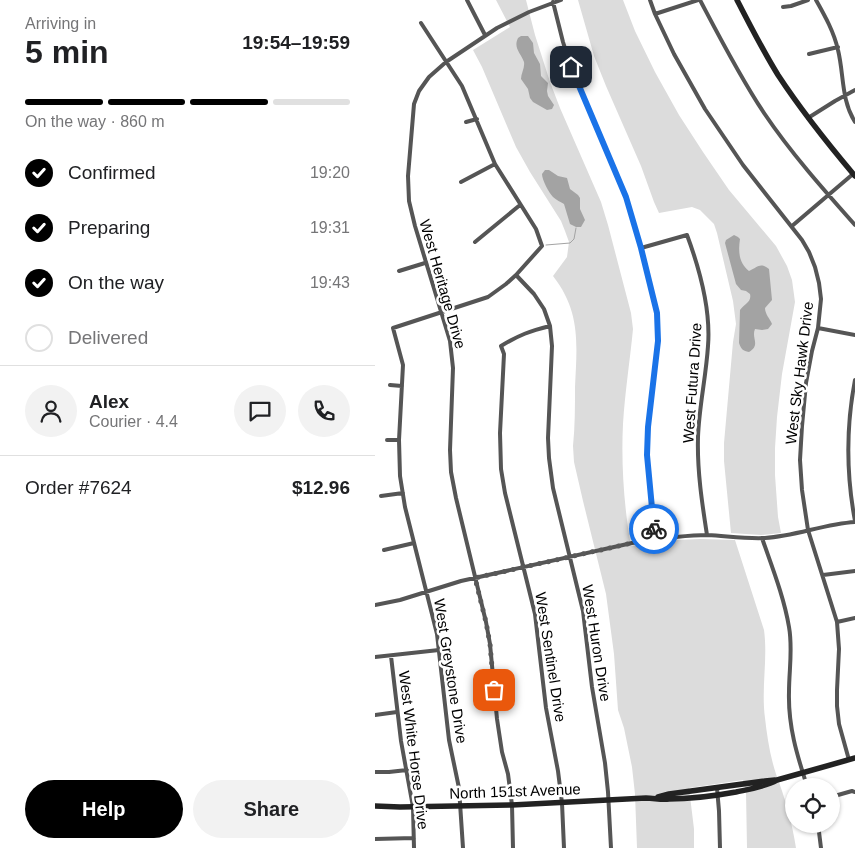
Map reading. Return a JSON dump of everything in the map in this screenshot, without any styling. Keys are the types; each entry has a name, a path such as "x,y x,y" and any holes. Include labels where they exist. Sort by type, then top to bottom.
{"street":[{"path":"467,0 485,35"},
{"name":"West Heritage Drive","path":"513,848 512,806 497,719 490,644 451,472 453,368 450,341 411,214 408,189 409,162 413,112 417,97 432,73 485,35 552,1 561,0"},
{"name":"West Sky Hawk Drive","path":"650,0 681,68 705,109 743,165 792,226 809,252 819,283 821,299 818,328 806,383 801,426 801,483 808,530 837,622 839,649 837,706 839,724 852,759"},
{"path":"655,14 699,0 764,113 788,146 855,225"},
{"path":"737,0 778,75 808,118 854,175 792,226"},
{"path":"783,7 808,0"},
{"path":"816,0 825,16 837,47 844,95 855,122"},
{"path":"552,1 571,67 626,197 657,313 658,341 648,427 647,455 655,539"},
{"path":"421,23 462,86 495,164 536,229 542,246 516,276 488,297 440,313"},
{"path":"809,54 837,47"},
{"path":"808,118 855,90"},
{"path":"466,122 477,119"},
{"path":"461,182 495,164"},
{"path":"475,242 520,205"},
{"name":"West Futura Drive","path":"641,248 687,235 701,279 709,318 708,346 698,436 698,464 707,535"},
{"path":"399,271 425,264"},
{"name":"West Huron Drive","path":"516,276 535,294 544,309 550,326 549,458 553,488 583,611 605,763 611,848"},
{"name":"West Greystone Drive","path":"440,313 393,328 403,365 399,440 400,476 414,543 437,634 448,731 459,788 463,848"},
{"name":"West Sentinel Drive","path":"550,326 530,331 501,346 504,354 500,433 501,469 505,493 535,614 546,708 562,803 564,848"},
{"path":"818,328 855,335"},
{"path":"375,605 400,600 475,578 655,539 707,535 762,538 787,536 838,523 855,521 848,474 848,439 855,380"},
{"path":"390,385 402,386"},
{"path":"387,440 399,440"},
{"path":"848,474 855,474"},
{"path":"381,496 403,493"},
{"path":"762,538 783,600 789,626 792,647 789,694 790,725 805,778"},
{"path":"384,550 414,543"},
{"path":"823,575 855,571"},
{"path":"837,622 855,618"},
{"path":"375,658 439,650"},
{"name":"West White Horse Drive","path":"391,656 401,741 413,806 415,848"},
{"path":"375,714 397,712"},
{"name":"North 151st Avenue","path":"655,798 669,794 777,780 852,759"},
{"path":"375,772 407,770"},
{"name":"North 151st Avenue","path":"375,806 512,806 655,798 667,800 718,795 768,785 777,780"},
{"path":"717,788 720,848"},
{"path":"840,794 851,791 855,792"},
{"path":"819,833 821,848"},
{"path":"375,839 414,838"}],"shaded area":[{"path":"496,0 526,0 550,82 601,202 631,313 633,329 624,412 622,454 625,501 631,546 678,540 735,540 764,630 764,707 767,732 772,760 785,801 785,833 793,833 796,848 747,848 746,792 743,780 689,788 694,829 694,848 637,848 632,767 624,728 618,710 614,654 606,594 574,462 575,329 569,302 553,276 567,257 569,242 561,221 516,147 473,50 510,27"},
{"path":"578,0 623,0 635,31 679,115 729,190 776,246 787,266 792,280 795,302 782,374 775,448 775,475 781,533 761,535 731,533 724,443 736,324 733,301 714,224 700,210 692,207 659,213 594,56"},
{"path":"528,36 533,43 534,53 540,64 541,76 548,83 548,96 554,105 552,109 547,110 533,102 528,89 521,79 524,62 516,45 518,38"},
{"path":"545,170 567,178 570,189 580,198 580,209 585,220 581,227 570,224 564,204 550,193 542,177"},
{"path":"734,235 740,239 740,257 749,271 761,266 769,269 772,300 765,308 772,324 768,329 755,329 755,344 749,352 745,351 739,343 740,310 749,301 750,294 741,290 736,284 725,243 726,240"}],"waterway":[{"path":"546,245 570,243 574,239 576,228"}],"way so far":[{"path":"494,690 490,644 475,578 655,539 654,529"}],"route":[{"path":"571,67 626,197 657,313 658,341 648,427 647,455 654,529"}]}
